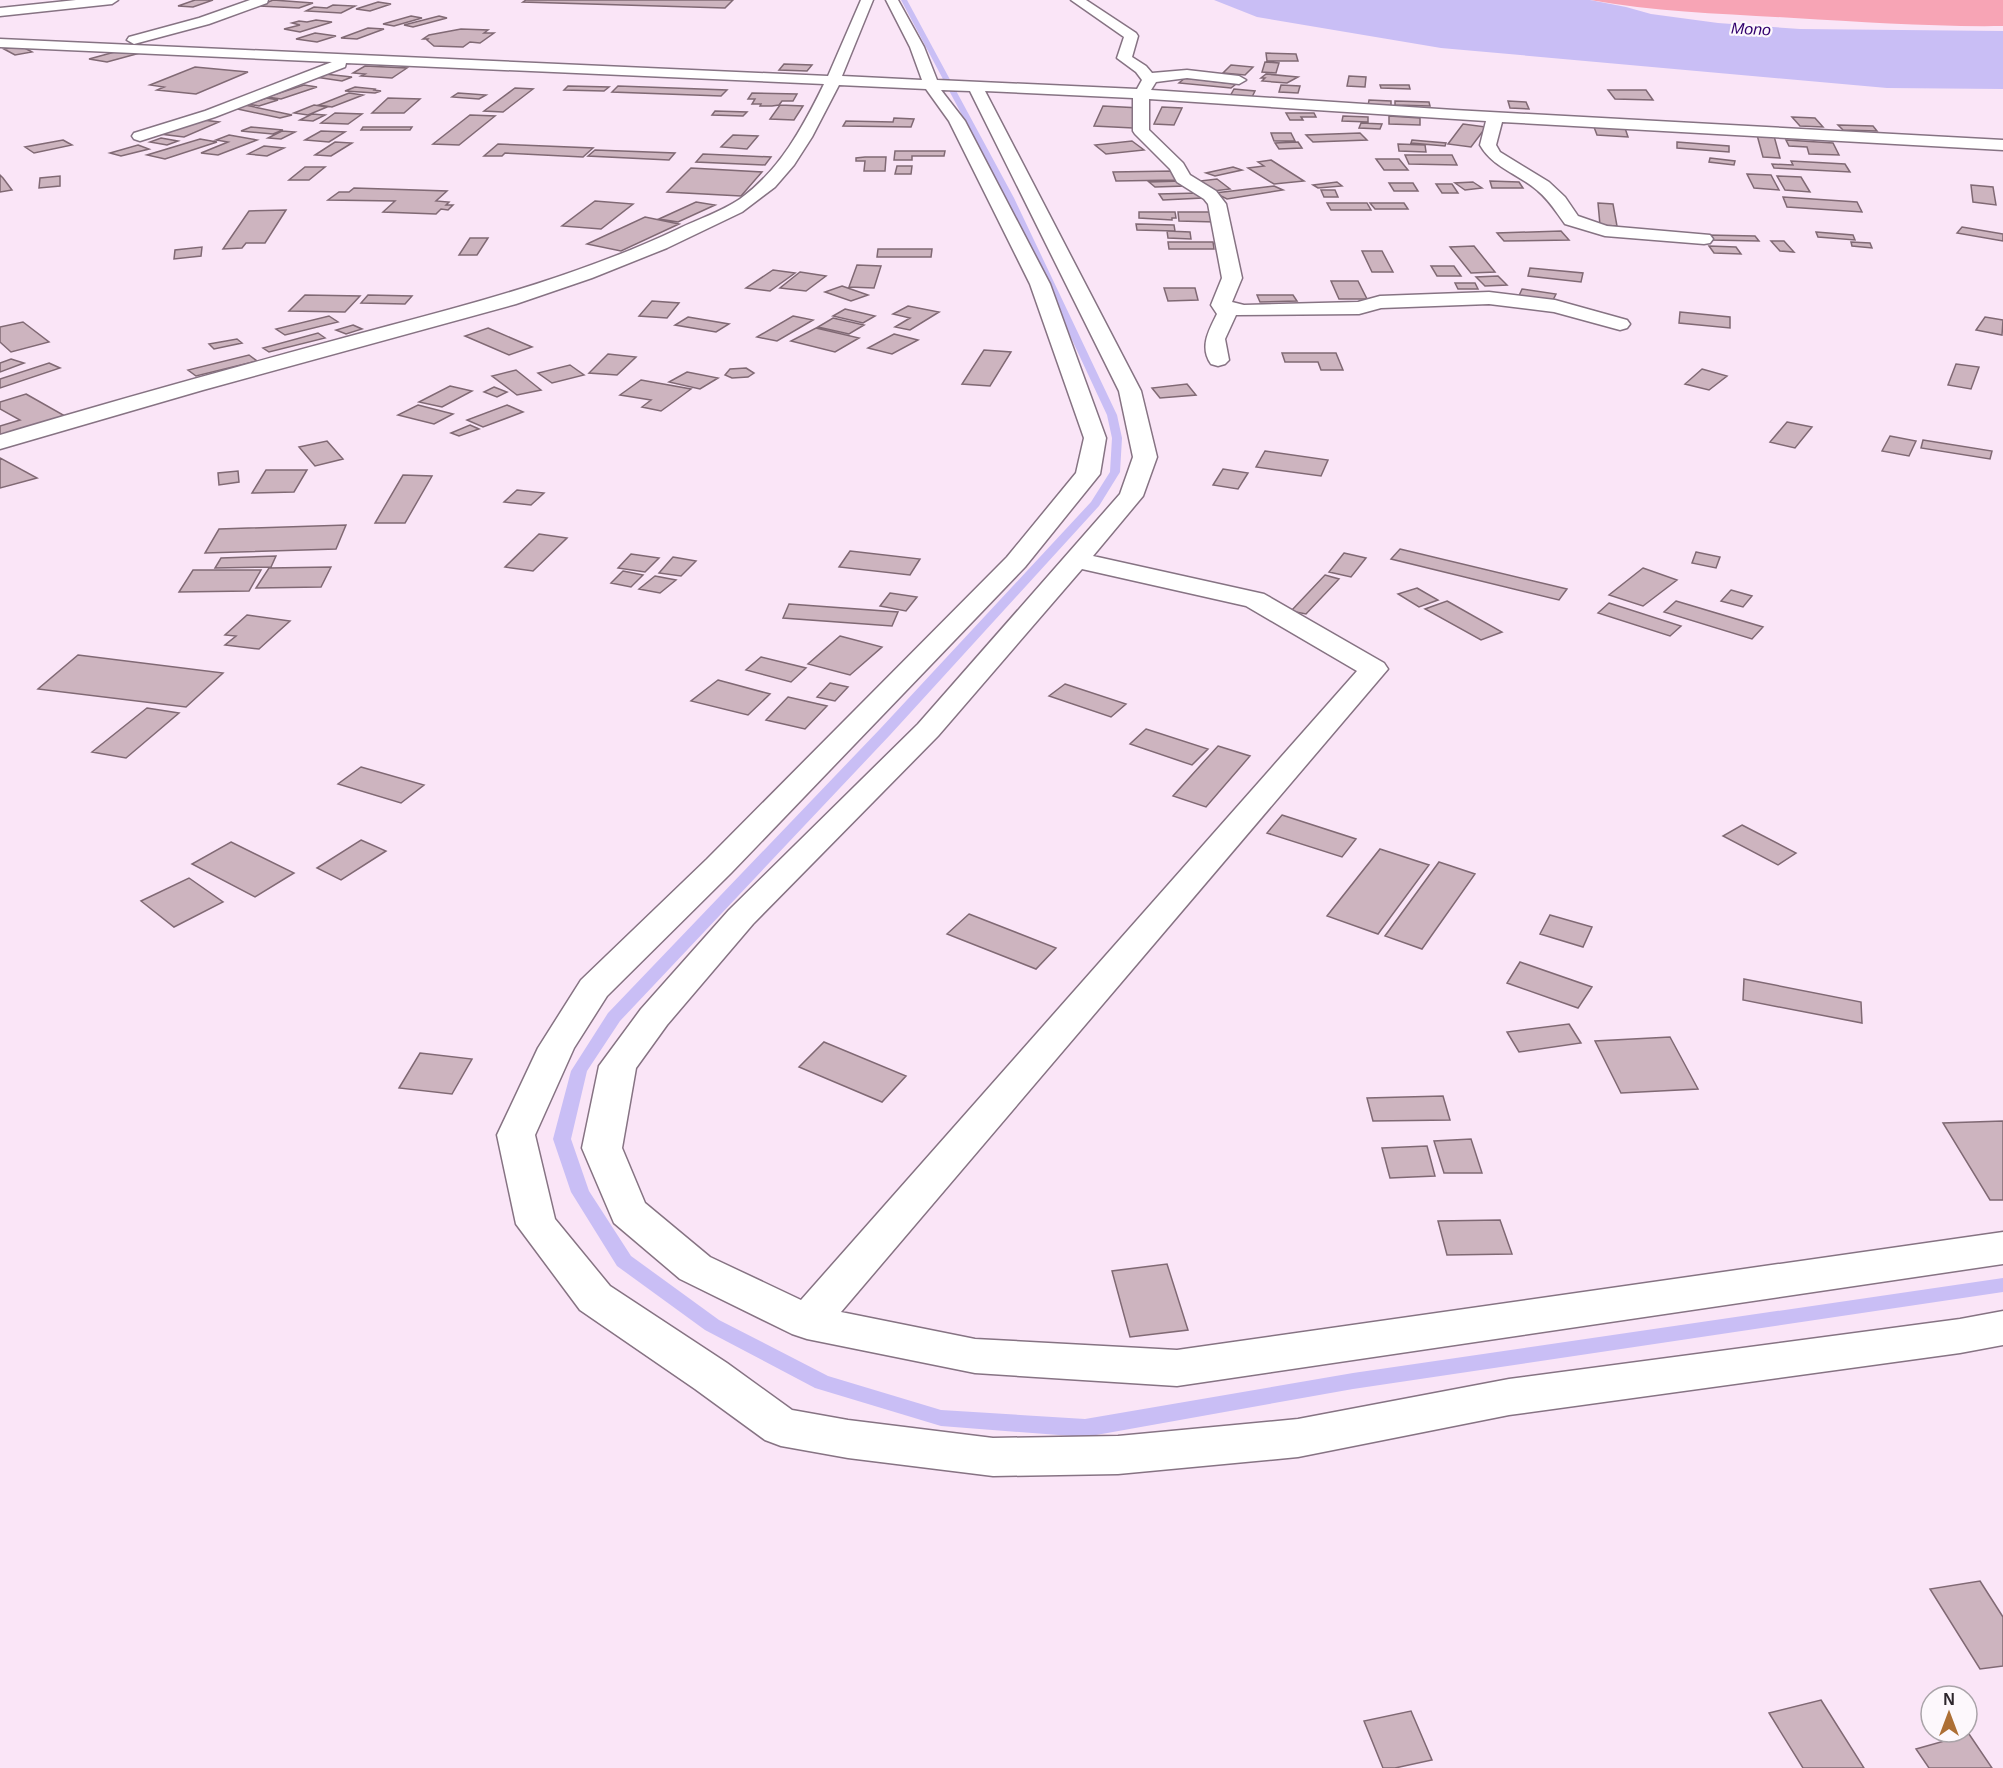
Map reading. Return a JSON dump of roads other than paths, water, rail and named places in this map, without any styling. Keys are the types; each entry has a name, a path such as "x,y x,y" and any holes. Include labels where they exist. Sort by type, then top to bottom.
{"street":[{"path":"0,12 112,0"},
{"path":"104,48 204,21 262,0"},
{"path":"0,442 125,403 519,297 661,245 748,201 779,172 810,126 834,80 867,0"},
{"path":"892,0 917,47 932,87 957,121 1040,284 1095,438 1088,474 1016,562 719,866 594,988 556,1048 516,1135 536,1224 595,1298 711,1376 781,1427 848,1439 993,1457 1118,1455 1298,1438 1509,1397 1960,1336 2003,1328"},
{"path":"1077,0 1131,36 1124,58 1142,69 1150,80 1142,94 1141,131 1178,167 1183,178 1210,195 1217,204 1232,278 1221,305"},
{"path":"0,43 834,80 932,87 1142,94 1495,117 1997,144"},
{"path":"140,136 210,114 353,59"},
{"path":"1148,78 1186,74 1251,82"},
{"path":"976,88 1014,168 1060,251 1097,330 1130,391 1145,458 1131,496 1076,560 928,730 741,917 654,1017 618,1066 602,1148 628,1212 695,1268 807,1322 975,1356 1177,1368 2003,1248"},
{"path":"1495,117 1488,145 1494,155 1543,186 1559,201 1571,220 1605,231 1704,239"},
{"path":"1984,129 1997,144"},
{"path":"1221,305 1243,311 1359,308 1380,302 1490,298 1555,306 1620,324"},
{"path":"1218,360 1215,339 1227,314 1221,305"},
{"path":"807,1322 1217,847 1374,669 1255,600 1076,560"}],"water":[{"name":"Mono","path":"1214,0 1590,0 1651,14 1718,23 1800,29 2003,31 2003,89 1887,88 1441,48 1257,17"}],"waterway":[{"path":"904,0 1010,198 1112,415 1117,438 1115,472 1095,504 885,732 614,1017 579,1071 562,1139 580,1192 624,1261 712,1325 822,1382 941,1418 1085,1428 1353,1381 2003,1285"}]}
